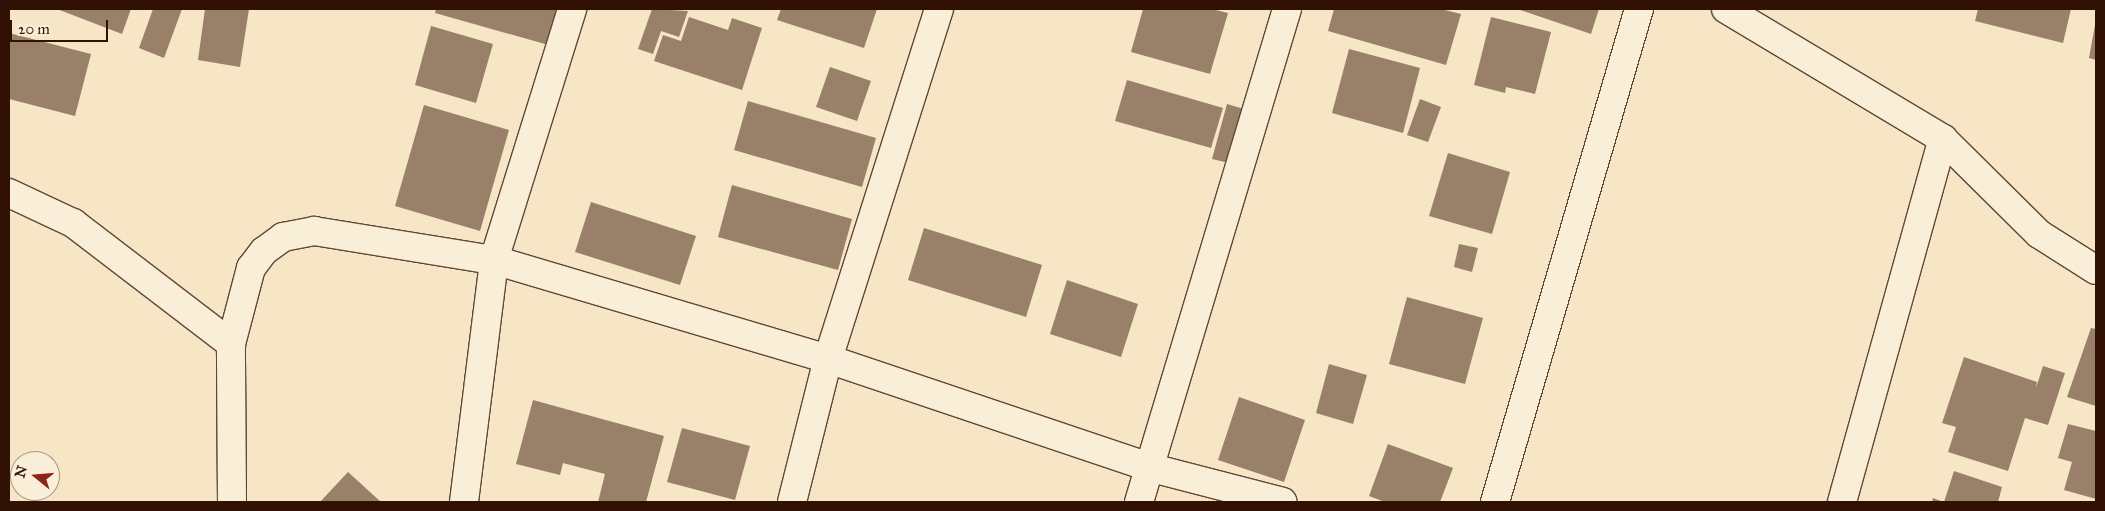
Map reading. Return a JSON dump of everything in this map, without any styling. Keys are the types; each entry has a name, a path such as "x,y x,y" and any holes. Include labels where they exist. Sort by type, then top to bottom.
{"street":[{"path":"464,502 494,260 572,9"},
{"path":"792,502 828,359 938,9"},
{"path":"1139,502 1287,9"},
{"path":"1495,502 1638,9"},
{"path":"1726,9 1943,139 2039,234 2096,270"},
{"path":"1842,502 1943,139"},
{"path":"9,193 73,223 231,344"},
{"path":"232,502 231,344 251,268 264,250 283,237 314,231 494,260 828,359 1148,467 1283,502"}],"building":[{"path":"57,9 131,9 122,34"},
{"path":"153,9 182,9 164,58 139,48"},
{"path":"205,9 249,9 240,67 198,60"},
{"path":"436,9 562,9 552,46 435,13"},
{"path":"652,9 688,11 679,37 661,31 653,54 638,49"},
{"path":"781,9 877,9 864,48 777,20"},
{"path":"1143,9 1212,9 1228,13 1210,74 1131,52"},
{"path":"1334,9 1441,9 1461,14 1446,65 1328,31"},
{"path":"1517,9 1599,9 1591,34"},
{"path":"1978,9 2071,9 2063,43 1975,21"},
{"path":"689,17 728,30 732,18 762,28 742,90 654,61 663,35 681,41"},
{"path":"1491,17 1551,32 1535,94 1506,87 1505,93 1474,85"},
{"path":"2096,25 2096,60 2089,58"},
{"path":"431,26 493,44 476,103 415,85"},
{"path":"9,33 91,54 75,116 9,99"},
{"path":"1349,49 1420,68 1403,133 1332,113"},
{"path":"830,67 871,81 857,121 816,107"},
{"path":"1127,80 1223,108 1211,148 1115,121"},
{"path":"1420,99 1441,107 1428,142 1407,135"},
{"path":"748,101 876,138 862,187 734,150"},
{"path":"1227,104 1244,109 1229,163 1212,159"},
{"path":"424,105 509,130 480,231 395,206"},
{"path":"1448,153 1510,172 1492,234 1429,216"},
{"path":"732,185 852,219 838,270 718,237"},
{"path":"591,202 696,236 680,285 575,252"},
{"path":"924,228 1042,265 1026,317 908,280"},
{"path":"1459,244 1478,248 1472,272 1454,267"},
{"path":"1067,280 1138,304 1121,357 1050,334"},
{"path":"1407,297 1483,318 1465,384 1389,364"},
{"path":"2091,328 2096,329 2096,406 2067,397"},
{"path":"1964,357 2037,382 2036,388 2043,366 2065,373 2048,425 2025,418 2008,471 1948,452 1956,427 1942,423"},
{"path":"1329,364 1367,375 1353,424 1316,413"},
{"path":"1239,397 1305,420 1284,482 1218,460"},
{"path":"533,400 664,436 646,502 598,502 605,474 563,463 560,475 516,464"},
{"path":"2068,424 2096,431 2096,499 2064,490 2072,462 2058,458"},
{"path":"682,428 750,446 735,500 667,482"},
{"path":"1388,444 1453,468 1440,502 1385,502 1369,496"},
{"path":"1954,471 2002,487 1998,502 1944,502"},
{"path":"348,472 381,502 320,502"},
{"path":"1933,498 1944,502 1932,502"}]}
